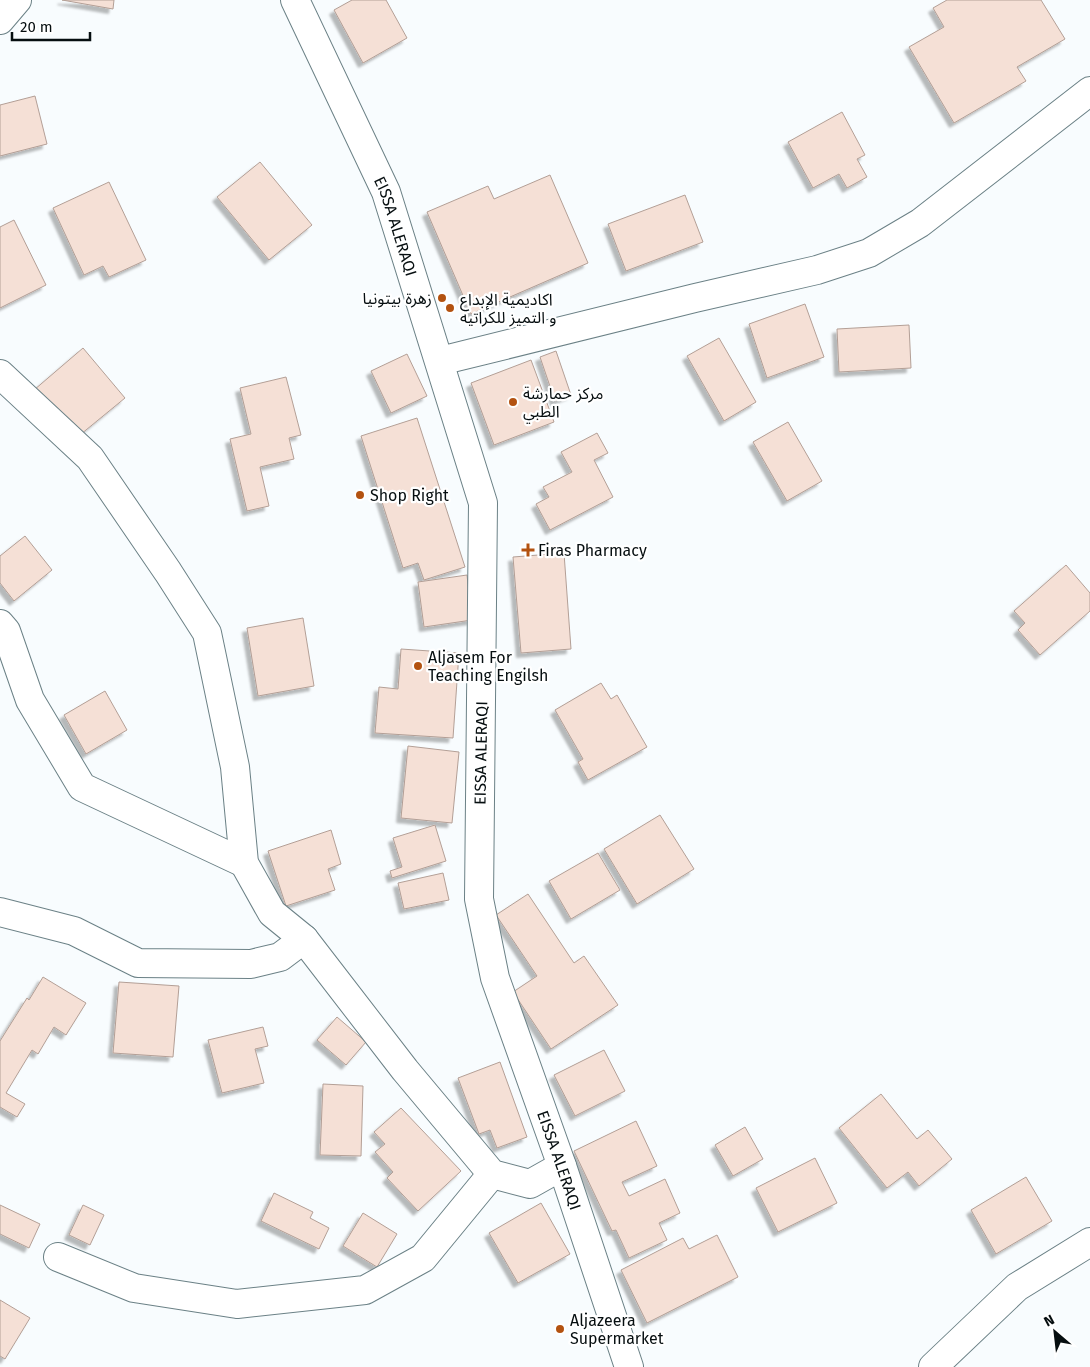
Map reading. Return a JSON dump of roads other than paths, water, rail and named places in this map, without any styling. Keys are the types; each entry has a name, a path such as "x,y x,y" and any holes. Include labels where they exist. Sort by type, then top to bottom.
{"street":[{"path":"0,20 17,0"},
{"name":"EISSA ALERAQI","path":"295,0 386,192 484,503 479,899 495,978 562,1166 629,1367"},
{"path":"440,361 817,270 869,254 920,223 1090,91"},
{"path":"0,374 90,458 207,633 234,767 244,863 272,913 304,940 405,1070 492,1174 530,1184 562,1166"},
{"path":"0,624 6,631 30,700 82,787 244,863"},
{"path":"0,912 74,931 138,963 251,964 280,957 304,940"},
{"path":"58,1257 134,1288 237,1304 365,1290 422,1258 492,1174"},
{"path":"933,1367 1017,1287 1090,1242"}],"place":[{"name":"زهرة بيتونيا","path":"442,298"},
{"name":"اكاديمية الإبداع و التميز للكراتيه","path":"450,308"},
{"name":"مركز حمارشة الطبي","path":"513,402"},
{"name":"Shop Right","path":"360,495"},
{"name":"Firas Pharmacy","path":"528,550"},
{"name":"Aljasem For Teaching Engilsh","path":"418,666"},
{"name":"Aljazeera Supermarket","path":"560,1329"}]}
